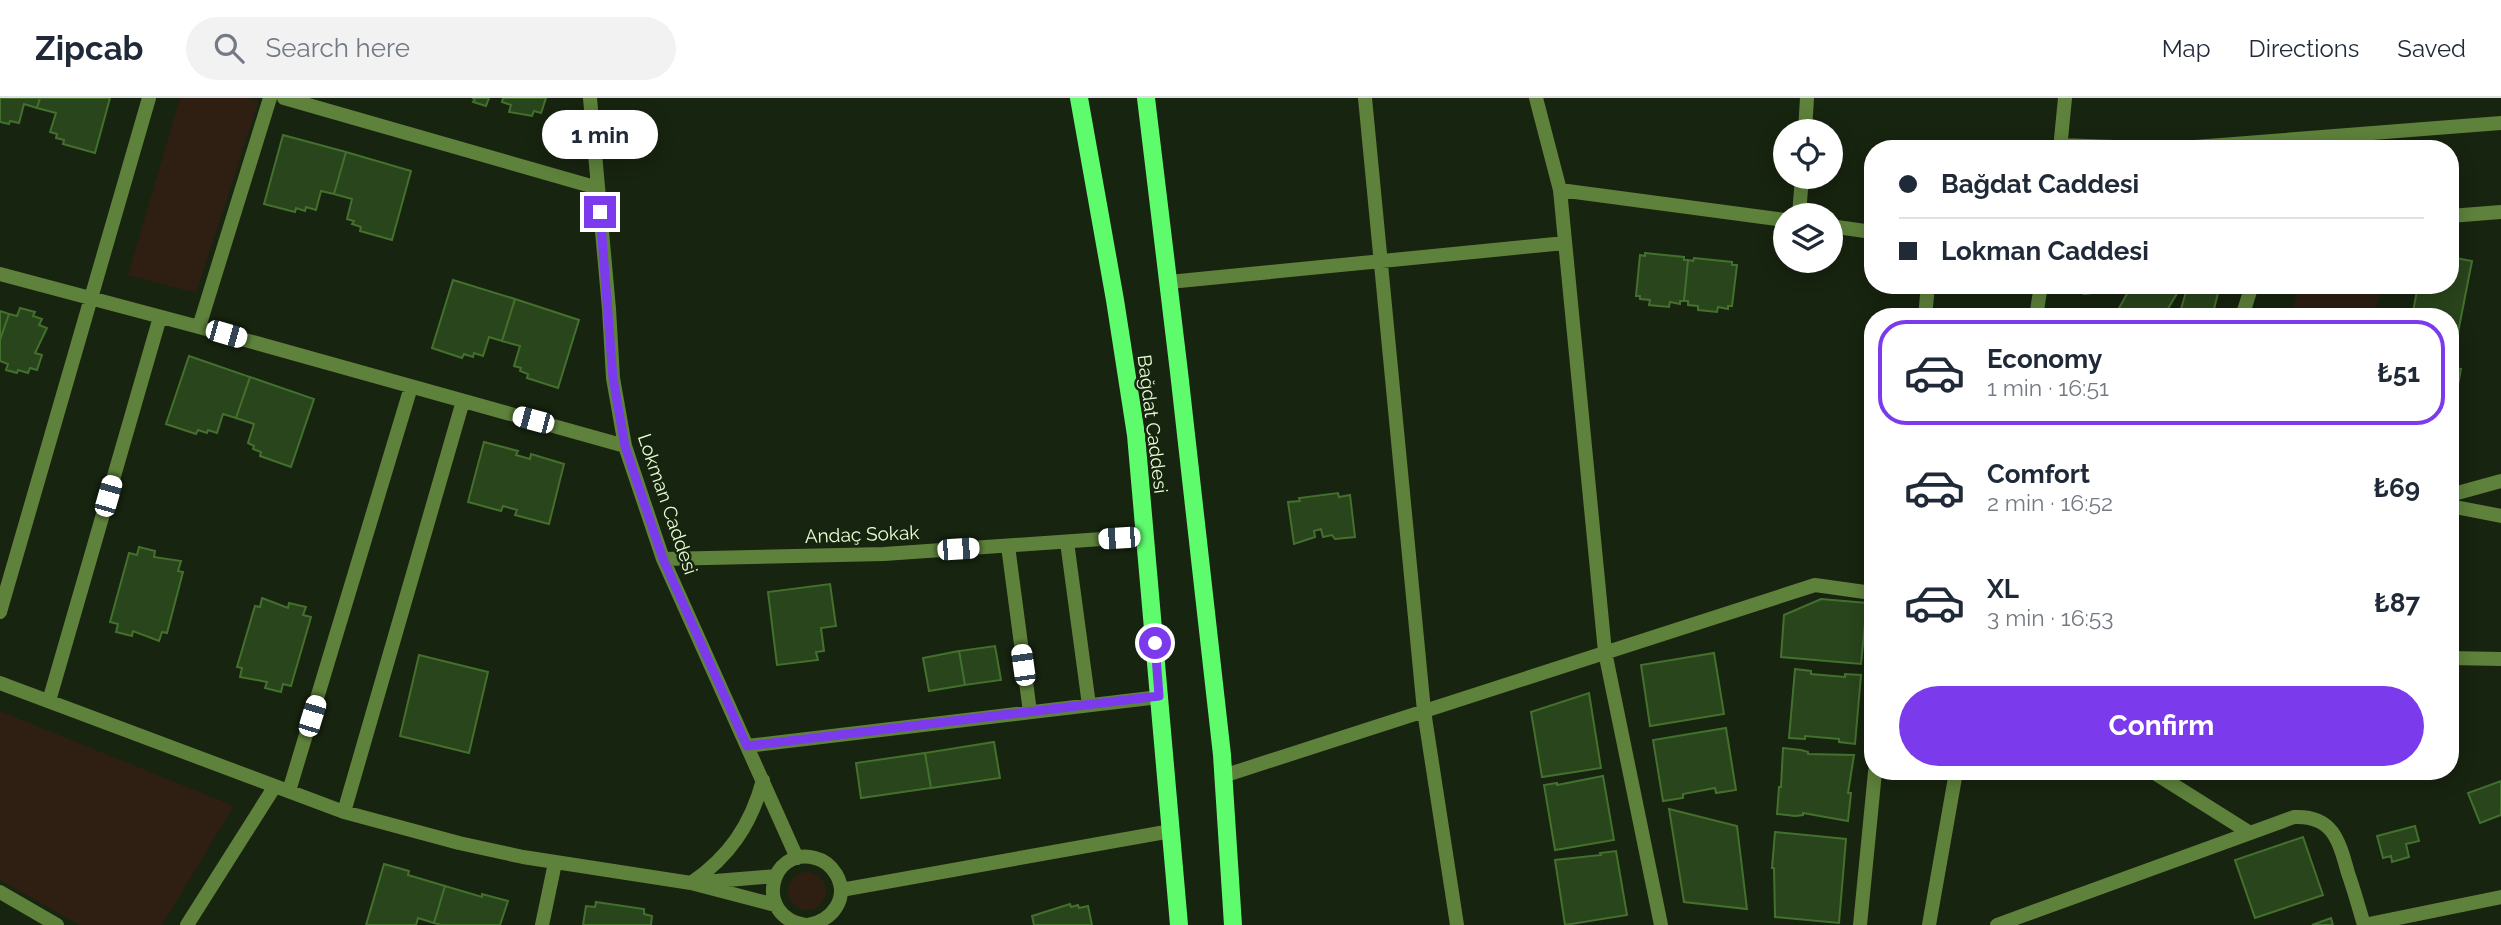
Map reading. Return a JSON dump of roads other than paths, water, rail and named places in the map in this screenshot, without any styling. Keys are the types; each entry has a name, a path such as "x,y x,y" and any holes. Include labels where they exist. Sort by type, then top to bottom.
{"main road":[{"name":"Bağdat Caddesi","path":"1079,98 1113,286 1136,435 1180,925"},
{"name":"Bağdat Caddesi","path":"1146,98 1223,776 1233,925"}],"street":[{"path":"0,612 149,98"},
{"path":"199,327 270,98"},
{"path":"284,98 318,103 598,188"},
{"name":"Lokman Caddesi","path":"590,98 613,378 625,446 663,559 797,858"},
{"path":"1364,98 1424,711 1457,925"},
{"path":"1536,98 1560,190 1605,652 1661,925"},
{"path":"1806,119 1807,98"},
{"path":"2061,140 2065,98"},
{"path":"2284,140 2501,123"},
{"path":"1560,190 1773,218"},
{"path":"2459,215 2501,212"},
{"path":"1843,228 1864,231"},
{"path":"1169,282 1565,243"},
{"path":"0,274 625,446"},
{"path":"49,701 160,317"},
{"path":"191,924 282,789 411,387"},
{"path":"344,812 463,401"},
{"path":"2459,493 2501,481"},
{"path":"2459,508 2501,516"},
{"name":"Andaç Sokak","path":"663,559 884,554 1145,536"},
{"path":"1067,541 1089,705"},
{"path":"1008,545 1030,712"},
{"path":"1223,776 1815,585 1864,592"},
{"path":"2459,658 2501,659"},
{"path":"0,683 344,812 459,843 555,863 691,883 775,905"},
{"path":"747,746 1159,696"},
{"path":"691,883 719,862 741,835 758,799 763,780"},
{"path":"1860,925 1874,780"},
{"path":"1929,925 1955,780"},
{"path":"2166,780 2250,833"},
{"path":"1997,925 2294,817 2311,818 2327,826 2339,841 2364,925 2501,897"},
{"path":"841,890 1171,831"},
{"path":"807,856 826,862 838,877 841,890 838,906 825,920 806,925 788,919 775,905 772,895 776,876 781,868 797,858 807,856"},
{"path":"542,925 555,863"},
{"path":"691,883 776,876"},
{"path":"0,892 57,925"}]}
